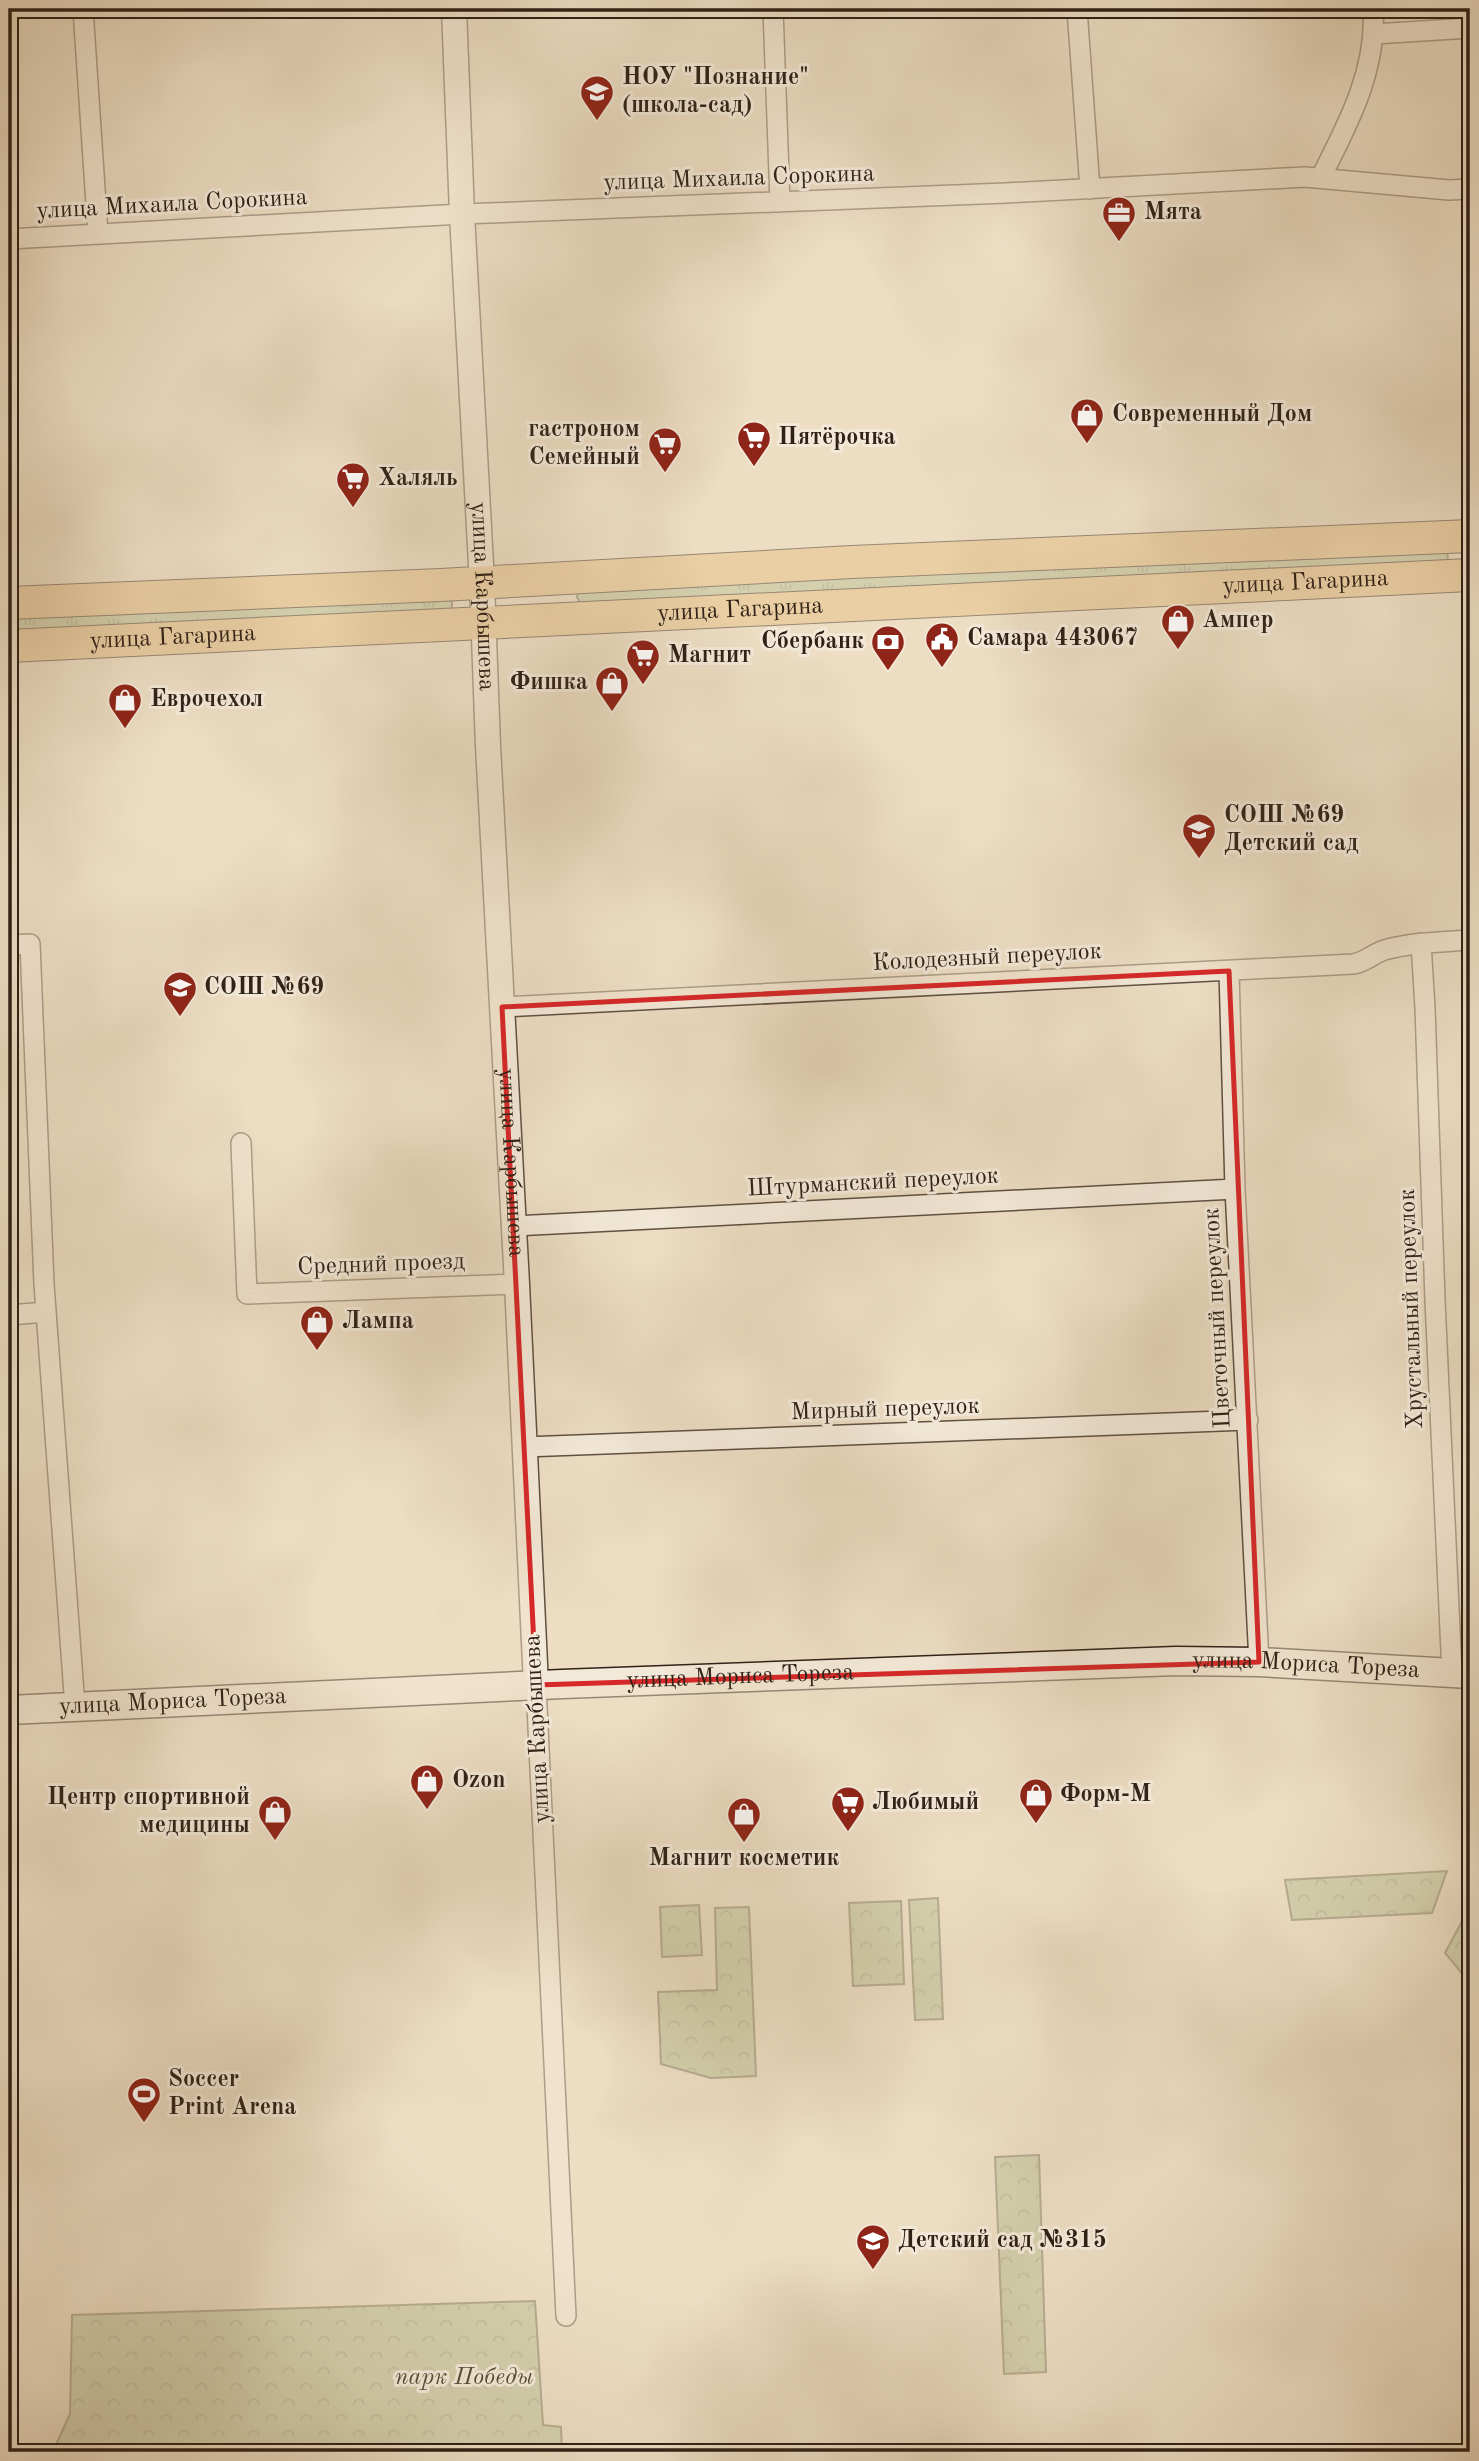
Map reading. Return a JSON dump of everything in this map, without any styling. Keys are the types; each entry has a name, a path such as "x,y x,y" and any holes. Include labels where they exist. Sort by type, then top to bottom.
{"main road":[{"name":"улица Гагарина","path":"9,603 482,583 866,561 1470,536"},
{"name":"улица Гагарина","path":"9,646 1470,575"},
{"path":"565,578 567,618"},
{"name":"улица Мориса Тореза","path":"9,1710 536,1685 1176,1661 1259,1662 1461,1674"}],"street":[{"path":"83,9 98,234"},
{"name":"улица Карбышева","path":"454,9 566,2316"},
{"path":"773,9 780,202"},
{"path":"1077,9 1090,189"},
{"path":"1321,177 1355,110 1374,34 1373,9"},
{"path":"1374,34 1470,29"},
{"name":"улица Михаила Сорокина","path":"9,239 462,214 1321,177 1449,190 1470,189"},
{"name":"Колодезный переулок","path":"502,1007 1362,963 1382,950 1421,943 1470,940"},
{"name":"Хрустальный переулок","path":"1421,943 1435,1300 1461,1674"},
{"path":"9,945 30,944 46,1312 75,1707"},
{"name":"Цветочный переулок","path":"1230,971 1235,1189 1259,1662"},
{"name":"Средний проезд","path":"241,1143 247,1294 517,1284"},
{"name":"Штурманский переулок","path":"514,1226 1235,1189"},
{"path":"9,1315 46,1312"},
{"name":"Мирный переулок","path":"524,1447 1248,1420"}],"highlighted area":[{"path":"1229,971 1259,1662 536,1685 502,1007"}],"green space":[{"path":"1447,549 1448,561 580,603 577,597 582,590"},
{"path":"448,598 452,602 452,610 9,633 9,618"},
{"path":"1447,1871 1432,1913 1292,1920 1285,1880"},
{"path":"1470,1895 1470,1983 1445,1953 1466,1914"},
{"path":"938,1898 943,2019 915,2020 909,1900"},
{"path":"901,1901 904,1984 853,1986 849,1903"},
{"path":"699,1905 702,1955 662,1957 660,1907"},
{"path":"749,1907 756,2076 711,2078 661,2064 658,1992 717,1990 715,1908"},
{"path":"1039,2155 1046,2372 1004,2374 995,2157"},
{"name":"парк Победы","path":"535,2301 543,2425 561,2427 562,2452 45,2452 55,2447 70,2414 72,2315"}],"place":[{"name":"НОУ \"Познание\" (школа-сад)","path":"597,122"},
{"name":"Мята","path":"1119,243"},
{"name":"Современный Дом","path":"1087,445"},
{"name":"Пятёрочка","path":"754,468"},
{"name":"гастроном Семейный","path":"665,474"},
{"name":"Халяль","path":"353,509"},
{"name":"Ампер","path":"1178,651"},
{"name":"Самара 443067","path":"942,669"},
{"name":"Сбербанк","path":"888,672"},
{"name":"Магнит","path":"643,686"},
{"name":"Фишка","path":"612,713"},
{"name":"Еврочехол","path":"125,730"},
{"name":"СОШ №69 Детский сад","path":"1199,860"},
{"name":"СОШ №69","path":"180,1018"},
{"name":"Лампа","path":"317,1352"},
{"name":"Ozon","path":"427,1811"},
{"name":"Форм-М","path":"1036,1825"},
{"name":"Любимый","path":"848,1833"},
{"name":"Центр спортивной медицины","path":"275,1842"},
{"name":"Магнит косметик","path":"744,1844"},
{"name":"Soccer Print Arena","path":"144,2124"},
{"name":"Детский сад №315","path":"873,2271"}]}
